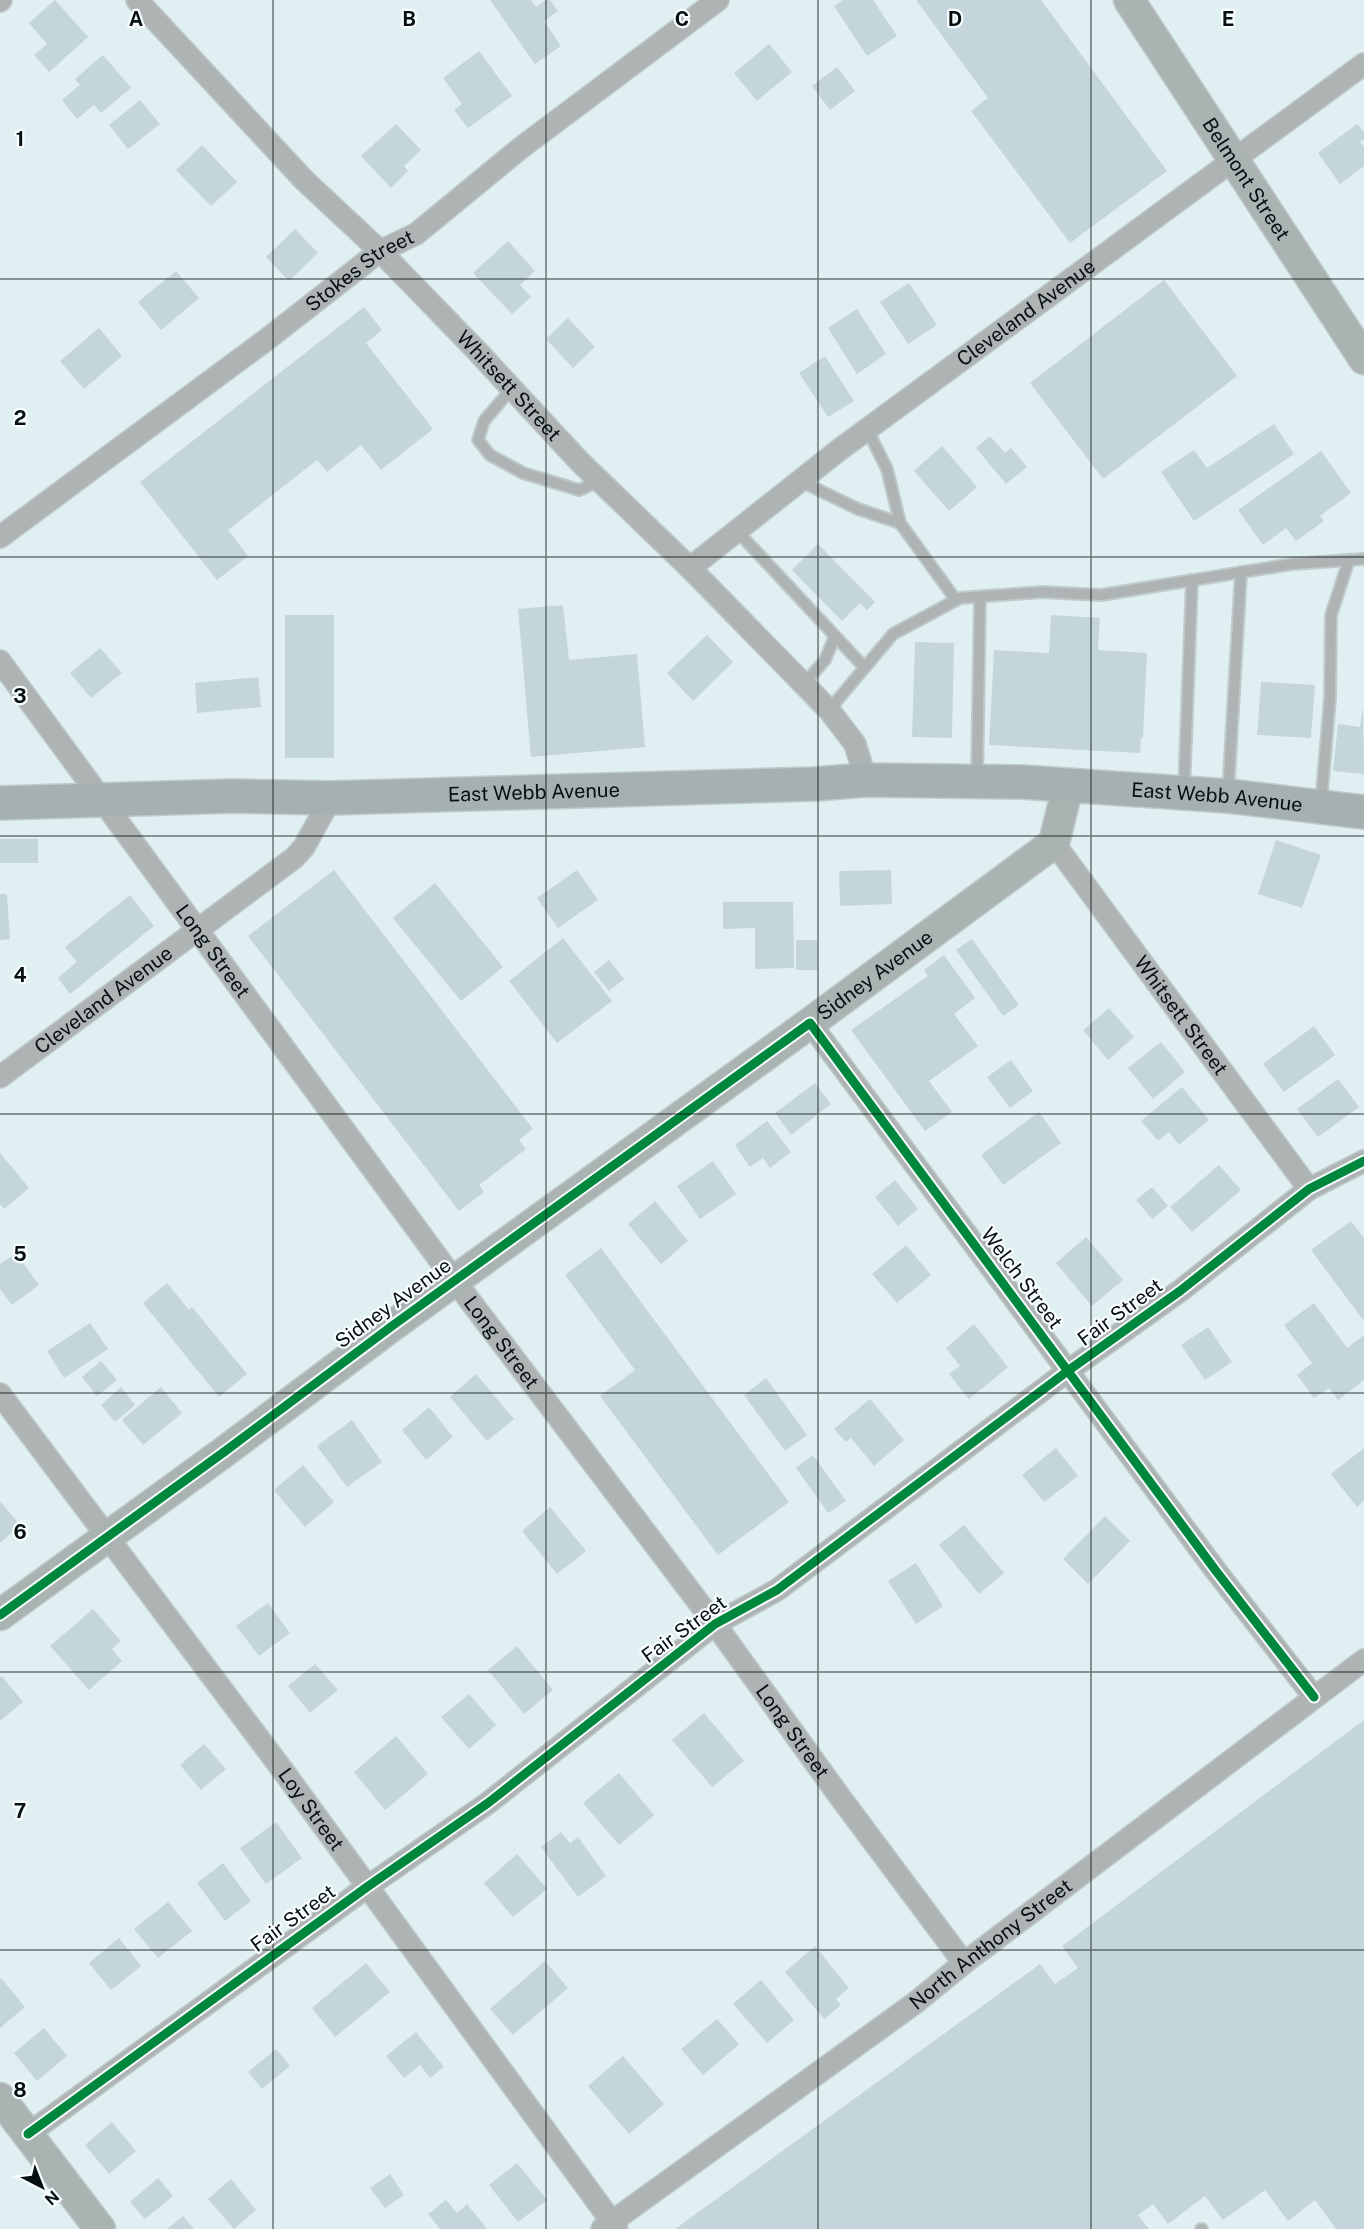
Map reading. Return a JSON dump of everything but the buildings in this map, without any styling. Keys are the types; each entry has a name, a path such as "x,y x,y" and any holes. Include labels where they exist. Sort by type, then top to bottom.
{"highway":[{"name":"East Webb Avenue","path":"0,803 233,796 331,798 814,784 866,780 1068,786 1228,796 1364,812"}],"street":[{"name":"Whitsett Street","path":"137,0 304,180 380,251 599,481 690,568 829,710 855,744 866,780"},
{"name":"Stokes Street","path":"0,537 247,354 380,251 416,234 522,147 718,0"},
{"name":"Belmont Street","path":"1129,0 1364,359"},
{"name":"Cleveland Avenue","path":"690,568 867,429 1364,64"},
{"name":"Long Street","path":"0,661 454,1281 715,1624 964,1963"},
{"path":"1054,843 1068,786"},
{"name":"Cleveland Avenue","path":"0,1077 294,858 304,847 331,798"},
{"name":"Whitsett Street","path":"1054,843 1309,1189"},
{"name":"Sidney Avenue","path":"0,1615 1054,843"},
{"name":"Welch Street","path":"810,1023 1216,1571 1314,1697"},
{"name":"Fair Street","path":"28,2134 367,1887 488,1803 715,1624 777,1590 1069,1370 1180,1291 1309,1189 1364,1161"},
{"name":"Loy Street","path":"0,1394 284,1772 611,2227"},
{"name":"North Anthony Street","path":"611,2227 915,2003 964,1963 1364,1660"},
{"path":"0,2098 100,2229"}],"lane":[{"path":"512,388 484,420 478,440 490,455 523,473 579,490 599,481"},
{"path":"867,429 887,469 900,523 956,600"},
{"path":"800,481 858,509 900,523"},
{"path":"737,531 864,667"},
{"path":"829,710 893,634 956,600 1042,592 1101,595 1292,564 1364,559"},
{"path":"1321,807 1330,698 1331,615 1349,560"},
{"path":"1228,796 1240,572"},
{"path":"1183,794 1192,580"},
{"path":"977,782 980,597"},
{"path":"804,684 825,660 835,636"}],"cycle path":[{"path":"0,1615 392,1326 810,1023 1216,1571 1314,1697"},
{"path":"28,2134 367,1887 488,1803 715,1624 777,1590 1069,1370 1180,1291 1309,1189 1364,1161"}]}
